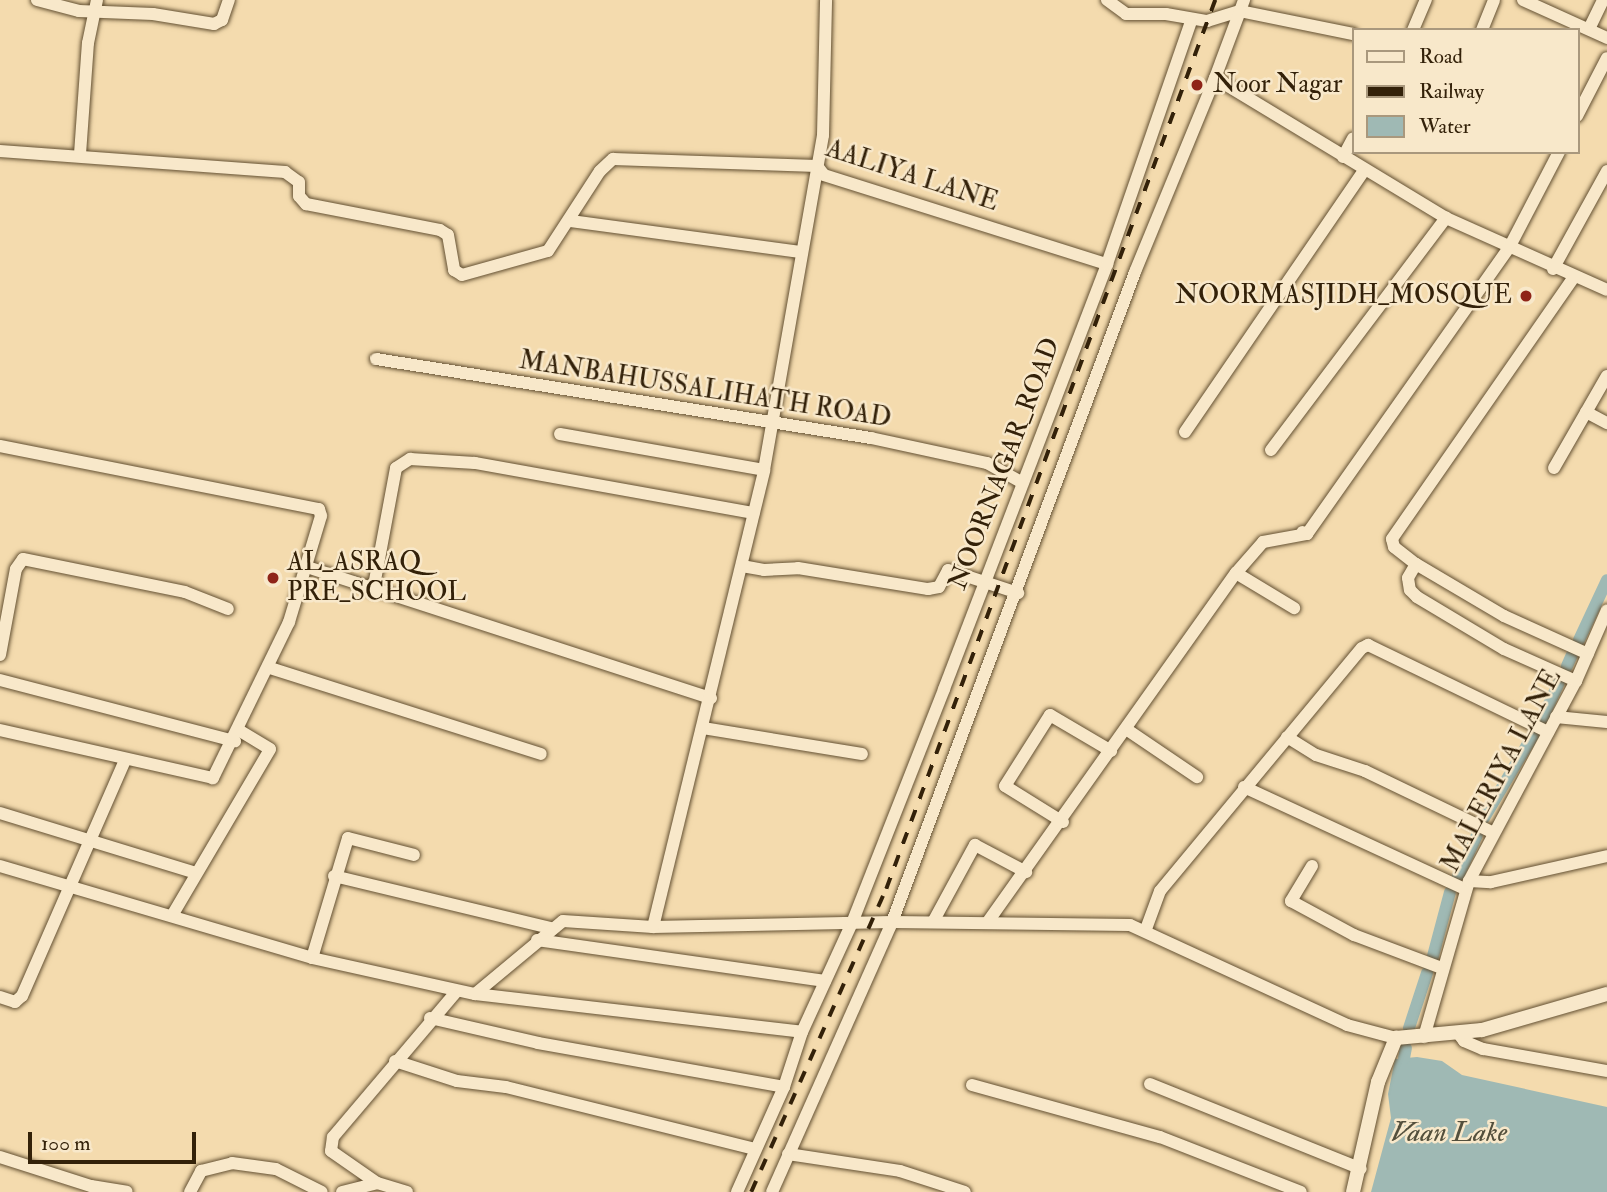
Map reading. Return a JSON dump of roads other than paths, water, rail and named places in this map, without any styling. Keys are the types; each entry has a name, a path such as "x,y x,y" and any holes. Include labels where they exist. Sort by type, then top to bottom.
{"street":[{"path":"37,0 214,24 222,20 229,0"},
{"path":"653,927 711,698 764,470 769,424 817,166 827,72 826,0"},
{"path":"1107,0 1126,14 1192,19 1213,19 1242,6 1352,34"},
{"path":"1414,28 1426,0"},
{"path":"1483,28 1494,0"},
{"path":"1524,0 1607,38"},
{"path":"1589,29 1603,0"},
{"path":"79,153 96,6"},
{"path":"772,1192 892,922 1018,593 1135,272 1242,6"},
{"name":"NOORNAGAR_ROAD","path":"737,1192 784,1087 802,1032 852,923 1107,264 1192,19"},
{"path":"1579,112 1607,58"},
{"path":"1215,78 1364,171 1446,218 1553,269 1607,290"},
{"path":"1343,158 1352,140"},
{"path":"0,151 79,153 285,172 299,182 299,196 306,204 440,230 448,235 454,270 462,275 548,251 571,221 800,252"},
{"path":"987,923 1063,821 1236,573 1263,542 1304,533 1509,248 1558,154"},
{"name":"AALIYA LANE","path":"571,221 600,171 613,159 817,166 824,175 1107,264"},
{"path":"1185,432 1364,171"},
{"path":"1553,269 1607,171"},
{"path":"1271,450 1446,218"},
{"path":"1574,277 1392,539 1394,547 1416,564 1504,616 1588,654"},
{"name":"MANBAHUSSALIHATH ROAD","path":"376,359 769,424 871,438 987,463 1021,482"},
{"path":"1554,468 1607,376"},
{"path":"1586,412 1607,423"},
{"path":"559,434 764,470"},
{"path":"0,446 319,509 321,516 270,668 237,736 208,781 0,730"},
{"path":"373,591 396,468 410,459 475,463 754,513"},
{"path":"0,655 16,569 23,559 185,592 228,609"},
{"path":"1416,564 1408,578 1410,590 1417,597 1504,649 1576,681"},
{"path":"304,566 373,591 711,698"},
{"path":"742,566 764,570 798,568 928,589 939,587 948,570 1018,593"},
{"path":"1236,573 1294,608"},
{"name":"MALERIYA LANE","path":"1424,1037 1467,885 1492,832 1576,681 1607,610"},
{"path":"1146,929 1160,891 1244,787 1368,645 1548,732"},
{"path":"270,668 541,754"},
{"path":"0,680 237,736 270,749 173,914"},
{"path":"1063,821 1005,786 1050,715 1111,751"},
{"path":"1556,717 1607,722"},
{"path":"703,729 862,754"},
{"path":"1126,729 1197,777"},
{"path":"1287,737 1316,755 1365,771 1492,832"},
{"path":"0,997 15,1002 22,996 49,942 69,885 125,760"},
{"path":"1244,787 1467,885 1607,856"},
{"path":"0,813 90,838 196,873"},
{"path":"313,958 334,876 348,838 414,855"},
{"path":"933,922 975,845 1026,872"},
{"path":"0,866 173,914 313,958 455,993 802,1032"},
{"path":"1311,866 1291,901 1366,940 1442,968"},
{"path":"334,876 551,928"},
{"path":"475,995 551,928 578,920 653,927 892,922 1130,925 1146,929 1347,1025 1396,1038 1458,1033 1607,994"},
{"path":"537,940 825,981"},
{"path":"407,1192 377,1183 331,1151 333,1137 430,1018 455,993"},
{"path":"430,1018 538,1043 784,1087"},
{"path":"1458,1033 1464,1041 1483,1049 1607,1071"},
{"path":"1353,1192 1378,1082 1396,1038"},
{"path":"395,1061 457,1081 506,1087 755,1149"},
{"path":"1150,1084 1360,1169"},
{"path":"972,1085 1136,1129 1301,1192"},
{"path":"788,1154 900,1171 965,1192"},
{"path":"0,1157 90,1186 127,1192"},
{"path":"190,1192 201,1171 232,1163 276,1169 321,1192"},
{"path":"342,1192 377,1183"}],"water":[{"name":"Vaan Lake","path":"1417,1057 1442,1061 1462,1075 1607,1107 1607,1192 1371,1192 1391,1118 1388,1094 1395,1059"}],"waterway":[{"path":"1579,640 1607,580"},
{"path":"1567,666 1572,655"},
{"path":"1542,719 1559,683"},
{"path":"1484,818 1533,735"},
{"path":"1458,876 1477,835"},
{"path":"1433,956 1450,892"},
{"path":"1409,1028 1427,973"},
{"path":"1404,1058 1406,1048"}],"railway":[{"path":"751,1192 886,889 1215,0"}],"place":[{"name":"Noor Nagar","path":"1197,85"},
{"name":"NOORMASJIDH_MOSQUE","path":"1526,296"},
{"name":"AL_ASRAQ PRE_SCHOOL","path":"273,578"}]}
